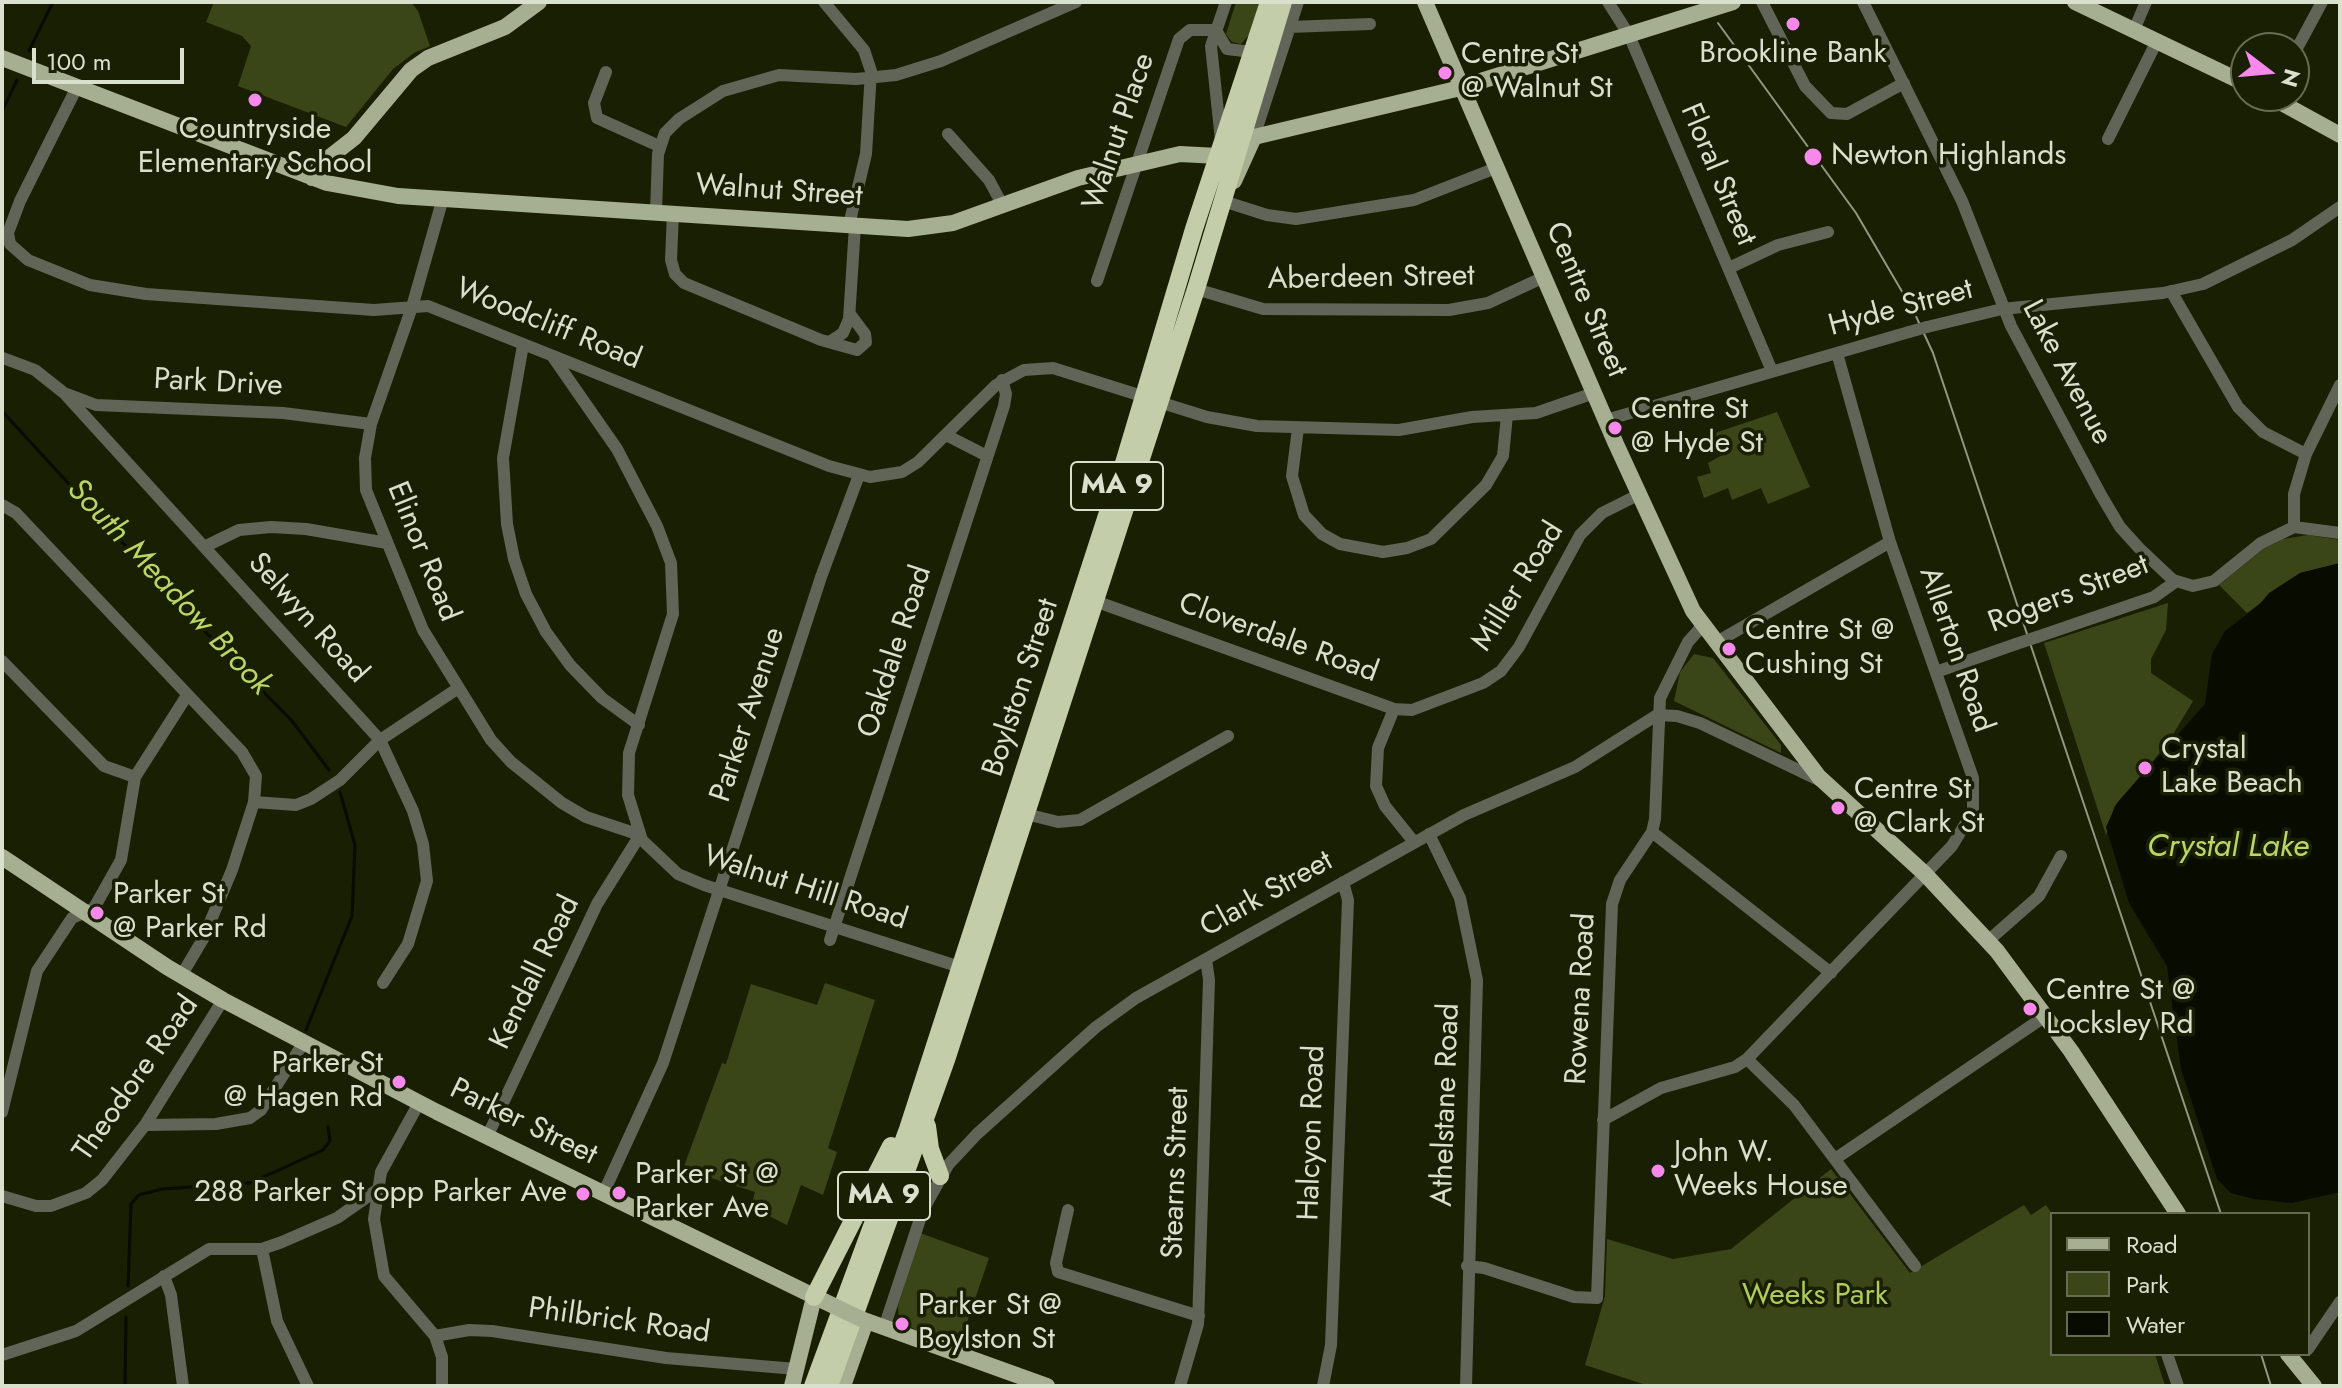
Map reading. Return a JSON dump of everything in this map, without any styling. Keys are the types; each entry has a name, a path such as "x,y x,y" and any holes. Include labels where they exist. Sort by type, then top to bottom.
{"highway":[{"name":"Boylston Street","path":"829,1386 926,1119 1095,601 1219,150 1269,2"},
{"name":"Boylston Street","path":"813,1386 919,1093 1152,399 1196,289 1283,2"},
{"path":"814,1297 919,1093"},
{"path":"926,1119 930,1149 940,1176"}],"main road":[{"path":"320,181 343,149 411,70 428,58 505,27 539,2"},
{"name":"Centre Street","path":"1425,2 1638,495 1685,595 1703,625 1825,783 1925,874 1989,940 2047,1015 2177,1212"},
{"path":"2075,2 2230,76"},
{"path":"1223,201 1254,137 1461,87 1727,3"},
{"name":"Walnut Street","path":"2,58 320,181 373,193 852,226 931,227 1003,206 1066,181 1188,152 1219,150"},
{"path":"2299,112 2340,135"},
{"name":"Parker Street","path":"2,857 181,976 419,1103 864,1320 1047,1386"},
{"path":"792,1386 814,1297"},
{"path":"843,1386 864,1320"},
{"path":"2296,1358 2314,1386"}],"street":[{"path":"824,2 864,50 871,79 866,154 852,226 850,314 846,330 831,341"},
{"path":"656,212 659,146 665,133 679,119 723,91 779,75 871,79 941,61 1076,2"},
{"path":"1219,150 1211,55 1226,2"},
{"path":"1254,137 1298,2"},
{"name":"Floral Street","path":"1608,2 1629,35 1772,371"},
{"path":"1762,2 1805,86 1831,113 1847,114 1904,83"},
{"name":"Lake Avenue","path":"1863,2 1962,201 2002,309 2120,527 2175,582"},
{"path":"2134,30 2146,2"},
{"path":"2306,32 2322,2"},
{"path":"1289,27 1370,24"},
{"name":"Walnut Place","path":"1097,281 1179,39 1190,30 1216,30"},
{"path":"1216,30 1227,49 1252,52"},
{"path":"2108,139 2157,41"},
{"path":"606,72 594,103 597,118 659,146"},
{"name":"Woodcliff Road","path":"77,87 20,201 8,233 16,252 28,260 113,290 374,310 428,306 859,475 888,476 902,472 918,462 1002,380 1024,370 1047,367 1218,419 1298,428 1399,430 1472,417 1556,408 1594,393"},
{"path":"948,134 989,180 1003,206"},
{"path":"1223,201 1275,217 1303,218 1414,200 1496,168"},
{"name":"Elinor Road","path":"443,198 412,307 371,424 364,475 387,543 423,630 491,740 534,781 586,817 640,835"},
{"name":"Hyde Street","path":"1606,420 1909,332 2002,309 2171,291 2203,284 2253,261 2320,223 2340,207"},
{"path":"673,213 671,260 679,279 807,334 853,350 864,346 865,334 850,314"},
{"path":"1729,268 1778,245 1828,232"},
{"name":"Aberdeen Street","path":"1196,289 1263,309 1449,310 1488,303 1544,277"},
{"path":"2171,291 2220,382 2238,407 2263,432 2306,454"},
{"path":"523,345 503,458 505,511 514,559 526,594 546,632 570,665 602,698 639,725"},
{"name":"Allerton Road","path":"1603,1120 1671,1083 1728,1069 1747,1059 1965,829 1975,797 1971,772 1890,542 1837,353"},
{"name":"Walnut Hill Road","path":"553,357 617,449 657,526 671,563 673,614 627,772 628,795 640,835 659,859 678,874 832,934 960,967"},
{"name":"Selwyn Road","path":"3,358 35,370 64,393 380,740 413,811 423,844 427,881 416,927 399,962 383,983"},
{"name":"Oakdale Road","path":"832,934 1005,400 1002,380"},
{"path":"2294,527 2294,494 2306,454 2340,385"},
{"name":"Park Drive","path":"64,393 96,405 283,413 371,424"},
{"path":"1298,428 1292,476 1304,515 1322,534 1340,544 1383,552 1407,548 1431,539 1486,485 1503,456 1507,415"},
{"path":"946,435 987,456"},
{"name":"Parker Avenue","path":"603,1194 663,1063 821,577 859,475"},
{"name":"Miller Road","path":"1394,709 1412,710 1433,704 1483,683 1501,671 1519,647 1580,535 1602,513 1638,495"},
{"path":"2,505 31,528 252,766 256,776 254,802 219,902 181,976"},
{"path":"206,546 239,530 271,527 306,529 387,543"},
{"path":"2175,582 2193,586 2214,581 2261,543 2294,527 2340,533"},
{"path":"1715,643 1890,542"},
{"name":"Rogers Street","path":"1936,672 2154,597 2175,582"},
{"name":"Cloverdale Road","path":"1095,601 1394,709 1378,748 1376,786 1385,806 1414,842"},
{"path":"1703,625 1680,657 1660,698 1657,715 1677,716 1700,723 1825,783"},
{"path":"2,661 104,766 135,777"},
{"path":"254,802 296,805 311,799 340,780 380,740 457,689"},
{"path":"2,1112 37,971 72,918 94,908 121,860 135,777 186,697"},
{"name":"Rowena Road","path":"1467,1266 1484,1268 1574,1297 1597,1298 1612,904 1624,872 1652,832 1660,746 1657,715"},
{"name":"Clark Street","path":"940,1176 977,1134 1101,1023 1136,998 1483,805 1575,767 1657,715"},
{"path":"1026,814 1058,822 1080,820 1228,736"},
{"path":"1652,832 1831,973"},
{"name":"Athelstane Road","path":"1429,834 1456,888 1476,968 1466,1386"},
{"name":"Kendall Road","path":"487,1137 597,904 640,835"},
{"path":"1989,940 2039,896 2061,856"},
{"name":"Halcyon Road","path":"1323,1386 1331,1345 1348,900 1343,882"},
{"name":"Stearns Street","path":"1180,1386 1196,1339 1199,1316 1209,980 1206,959"},
{"name":"Theodore Road","path":"2,1196 36,1206 51,1206 86,1193 119,1160 145,1125 223,1000"},
{"path":"1835,1159 2047,1015"},
{"path":"145,1125 216,1124 250,1118 261,1110 304,1042"},
{"path":"1747,1059 1781,1090 1915,1266"},
{"path":"419,1103 381,1172 375,1230 384,1276 435,1336 442,1357 442,1386"},
{"path":"884,1328 923,1210 940,1176"},
{"path":"2,1355 76,1331 209,1249 262,1249 337,1218 377,1190"},
{"path":"1068,1210 1057,1258 1058,1272 1199,1316"},
{"path":"262,1249 277,1321 308,1386"},
{"path":"164,1276 171,1295 183,1386"},
{"path":"2310,1346 2340,1302"},
{"name":"Philbrick Road","path":"435,1336 469,1330 492,1331 666,1358 796,1369"},
{"path":"2168,1356 2178,1386"}],"green space":[{"path":"214,2 411,2 418,11 430,46 414,53 393,69 346,127 238,86 251,46 242,36 206,22"},
{"path":"1236,2 1261,2 1249,35 1241,44 1232,42 1226,34"},
{"path":"1777,412 1810,487 1768,504 1761,488 1732,500 1728,488 1704,498 1697,477 1711,473 1708,463 1724,454 1715,433"},
{"path":"2308,535 2340,540 2340,563 2300,573 2247,613 2219,585 2265,548 2283,539"},
{"path":"2168,603 2166,630 2151,659 2151,673 2193,701 2168,743 2114,807 2106,835 2044,643"},
{"path":"1694,654 1713,658 1781,745 1781,753 1674,701 1680,672"},
{"path":"825,983 875,1000 828,1148 837,1152 823,1195 801,1185 787,1225 751,1207 755,1192 683,1169 722,1063 726,1064 751,984 817,1005"},
{"name":"Weeks Park","path":"1831,1169 1910,1273 2024,1205 2031,1215 2046,1205 2051,1212 2050,1356 2156,1356 2165,1386 1649,1386 1585,1365 1605,1296 1607,1239 1673,1259 1731,1249"},
{"path":"920,1233 989,1258 958,1349 899,1322 898,1306"}],"water":[{"name":"Crystal Lake","path":"2340,563 2340,1192 2292,1203 2231,1193 2217,1179 2181,1069 2167,966 2129,903 2106,827 2117,803 2205,704 2212,654 2225,631 2259,605 2269,593 2300,573"}],"waterway":[{"name":"South Meadow Brook","path":"29,51 53,2"},
{"name":"South Meadow Brook","path":"2,111 17,80"},
{"name":"South Meadow Brook","path":"2,411 187,613 292,721 329,770"},
{"name":"South Meadow Brook","path":"306,1030 352,916 355,845 340,792"},
{"name":"South Meadow Brook","path":"128,1286 131,1204 139,1195 162,1189 250,1183 323,1150 330,1141 328,1127"},
{"name":"South Meadow Brook","path":"125,1386 126,1317"}],"tram line":[{"path":"1718,23 1856,213 1914,312 1933,353 2220,1212"},
{"path":"2262,1356 2271,1386"}],"place":[{"name":"Brookline Bank","path":"1793,24"},
{"name":"Centre St @ Walnut St","path":"1445,73"},
{"name":"Countryside Elementary School","path":"255,100"},
{"name":"Newton Highlands","path":"1813,157"},
{"name":"Centre St @ Hyde St","path":"1615,428"},
{"name":"Centre St @ Cushing St","path":"1729,649"},
{"name":"Crystal Lake Beach","path":"2145,768"},
{"name":"Centre St @ Clark St","path":"1838,808"},
{"name":"Parker St @ Parker Rd","path":"97,913"},
{"name":"Centre St @ Locksley Rd","path":"2030,1009"},
{"name":"Parker St @ Hagen Rd","path":"399,1082"},
{"name":"John W. Weeks House","path":"1658,1171"},
{"name":"Parker St @ Parker Ave","path":"619,1193"},
{"name":"288 Parker St opp Parker Ave","path":"583,1194"},
{"name":"Parker St @ Boylston St","path":"902,1324"}]}
